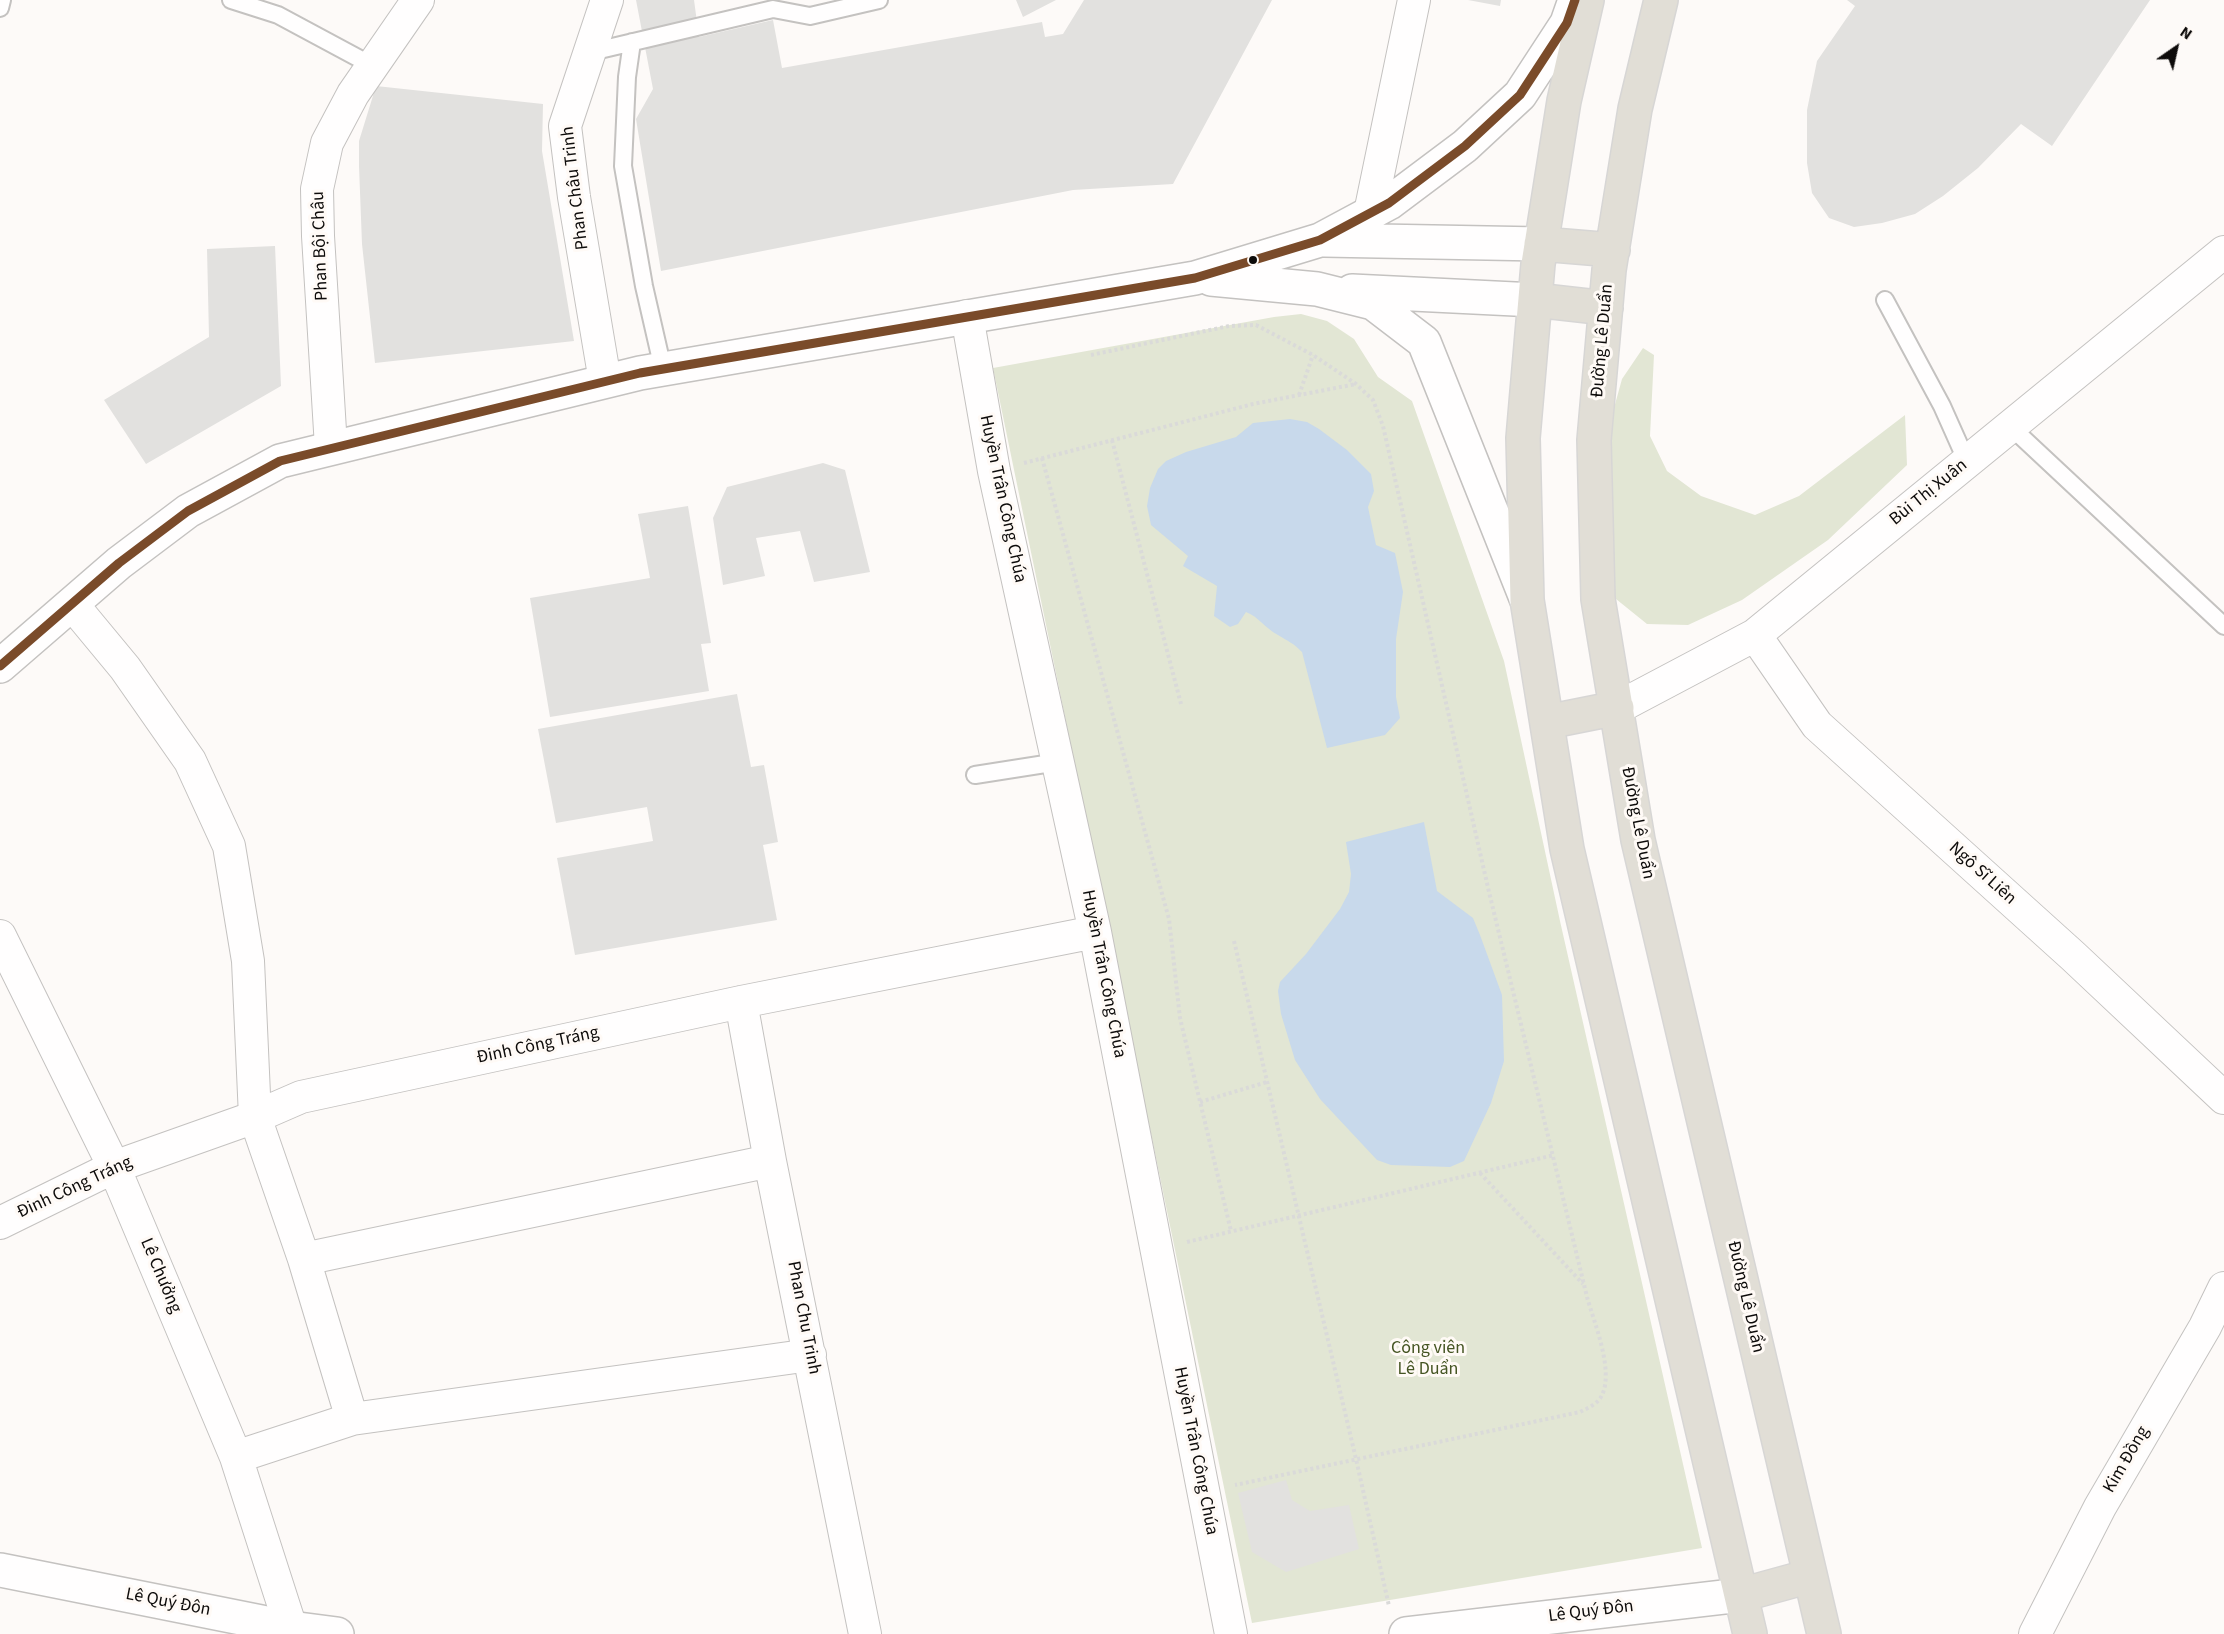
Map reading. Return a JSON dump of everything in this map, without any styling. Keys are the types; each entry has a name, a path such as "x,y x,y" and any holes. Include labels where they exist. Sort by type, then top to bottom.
{"highway":[{"path":"1587,0 1564,101 1541,244 1535,300 1523,438 1527,600 1567,849 1750,1634"},
{"name":"Đường Lê Duẩn","path":"1661,0 1635,109 1606,308 1594,440 1598,599 1638,840 1824,1634"},
{"path":"1541,244 1613,250"},
{"path":"1535,300 1606,308"},
{"path":"1547,722 1617,708"},
{"path":"1741,1595 1810,1576"}],"main road":[{"path":"0,666 119,563 188,511 280,460 663,369 1195,278 1320,240 1389,203 1465,146 1520,95 1567,23 1575,0"},
{"path":"1320,240 1541,244"},
{"path":"1195,278 1317,289 1535,300"},
{"path":"1317,289 1373,303 1424,342 1527,600"},
{"name":"Lê Quý Đôn","path":"0,1570 291,1628 337,1634"},
{"name":"Lê Quý Đôn","path":"1398,1622 1741,1595"}],"street":[{"name":"Phan Bội Châu","path":"331,447 317,189 327,143 353,94 418,0"},
{"name":"Phan Châu Trinh","path":"605,381 574,197 565,126 607,0"},
{"path":"1370,213 1414,0"},
{"name":"Bùi Thị Xuân","path":"1617,708 1755,635 2224,252"},
{"name":"Huyền Trân Công Chúa","path":"967,316 994,471 1095,932 1231,1634"},
{"path":"72,604 125,668 190,761 229,846 248,962 255,1117 304,1259 352,1419"},
{"name":"Ngô Sĩ Liên","path":"1755,635 1817,725 2073,956 2224,1098"},
{"name":"Đinh Công Tráng","path":"0,1223 114,1167 255,1117 300,1097 741,1002 1095,932"},
{"name":"Lê Chưởng","path":"0,936 114,1167 236,1457 291,1628"},
{"name":"Phan Chu Trinh","path":"741,1002 770,1161 865,1634"},
{"path":"304,1259 770,1161"},
{"name":"Kim Đồng","path":"2035,1634 2100,1507 2205,1327 2224,1288"},
{"path":"236,1457 352,1419 810,1355"}],"lane":[{"path":"0,8 2,0"},
{"path":"231,0 278,15 373,66"},
{"path":"591,52 773,9 810,16 879,0"},
{"path":"632,42 627,77 623,166 642,275 663,369"},
{"path":"1886,300 1942,406 1967,462"},
{"path":"2011,427 2224,626"},
{"path":"975,775 1058,762"}],"path":[{"path":"1091,355 1229,326 1256,325 1313,355 1356,384 1373,400 1383,426 1492,903 1584,1285 1604,1357 1605,1379 1602,1395 1594,1404 1580,1412 1203,1492"},
{"path":"1299,395 1313,355"},
{"path":"994,471 1253,404 1356,384"},
{"path":"1112,440 1181,704"},
{"path":"1042,458 1168,919 1180,1018 1231,1231"},
{"path":"1234,941 1356,1459 1398,1622"},
{"path":"1200,1102 1267,1082"},
{"path":"1156,1249 1554,1155"},
{"path":"1479,1172 1584,1285"}],"green space":[{"name":"Công viên Lê Duẩn","path":"1301,314 1327,321 1354,339 1378,377 1412,401 1504,661 1560,921 1702,1548 1252,1623 993,368"},
{"path":"1643,348 1654,355 1650,436 1667,471 1701,496 1755,515 1799,496 1905,415 1907,465 1828,540 1742,600 1688,625 1647,624 1616,599 1605,571 1606,459 1614,408 1622,379"}],"water":[{"path":"1290,419 1307,422 1319,429 1347,450 1371,474 1374,491 1368,507 1376,545 1395,553 1403,592 1396,639 1396,697 1400,718 1385,735 1327,748 1302,652 1246,612 1238,624 1230,627 1214,616 1217,586 1183,566 1188,556 1151,525 1147,506 1150,488 1158,469 1166,461 1186,452 1236,437 1253,423"},
{"path":"1424,822 1437,891 1473,918 1502,995 1504,1061 1491,1103 1464,1161 1450,1167 1391,1165 1377,1160 1320,1099 1295,1060 1281,1014 1278,991 1280,982 1306,954 1340,909 1349,892 1351,874 1346,842"}],"building":[{"path":"636,0 694,0 699,37 773,20 782,68 1042,22 1045,37 1063,34 1084,0 1272,0 1173,184 1073,190 661,271 636,119 653,89"},
{"path":"1016,0 1056,0 1023,17"},
{"path":"1468,0 1501,0 1500,6"},
{"path":"1847,0 2150,0 2052,146 2021,124 1978,168 1943,196 1915,214 1882,223 1854,227 1829,218 1812,193 1807,163 1807,110 1817,61 1855,6"},
{"path":"376,86 543,104 542,151 574,341 375,363 362,244 359,141"},
{"path":"275,246 281,386 146,464 104,400 209,337 207,249"},
{"path":"823,463 845,470 870,572 814,582 800,531 756,538 765,576 723,585 713,518 727,487"},
{"path":"688,506 711,643 701,644 709,691 550,717 530,598 650,578 638,514"},
{"path":"737,694 751,767 764,765 778,842 763,845 777,920 575,955 557,858 653,841 647,807 556,823 538,729"},
{"path":"1286,1480 1292,1500 1310,1511 1349,1505 1359,1549 1286,1572 1252,1552 1238,1493"}],"transit line":[{"path":"0,666 119,563 188,511 280,461 640,373 1195,278 1320,240 1389,203 1465,146 1520,95 1567,23 1575,0"}]}
